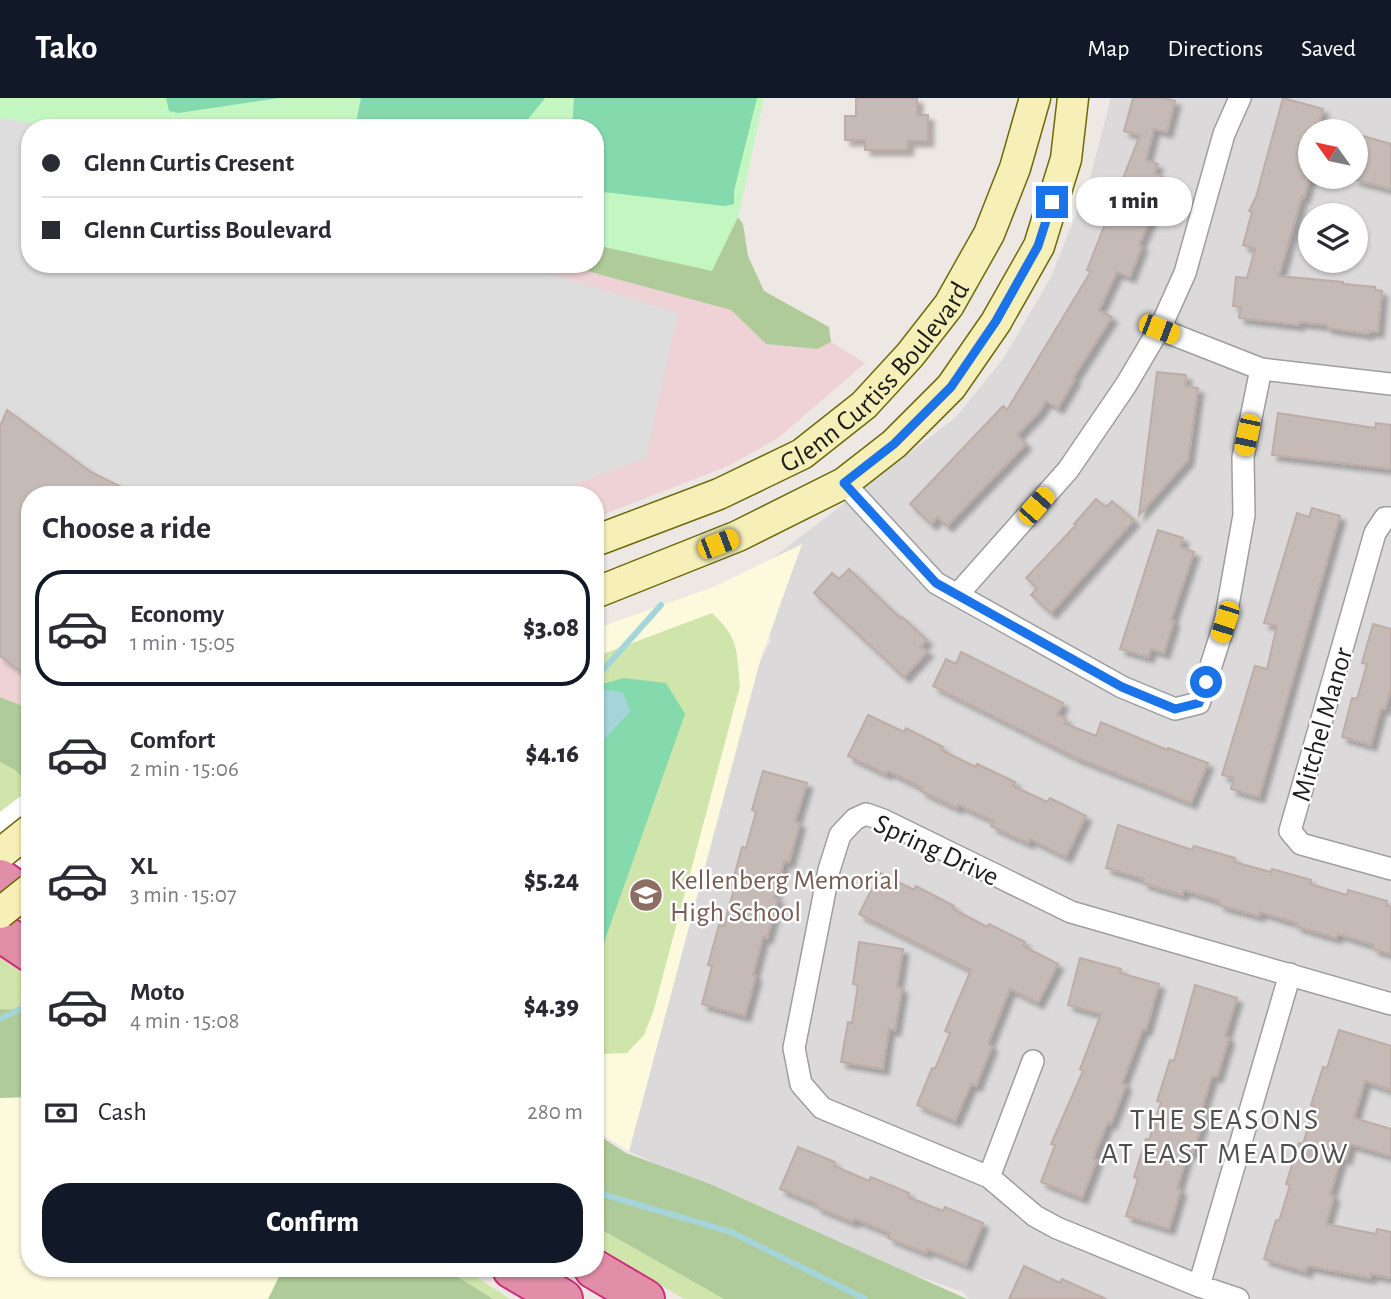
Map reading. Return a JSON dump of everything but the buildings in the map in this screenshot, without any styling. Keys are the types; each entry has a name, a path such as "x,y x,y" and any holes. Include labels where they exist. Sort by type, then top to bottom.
{"highway":[{"path":"0,879 21,894"},
{"path":"0,932 21,946"},
{"path":"604,1275 645,1299"},
{"path":"526,1277 564,1299"}],"main road":[{"name":"Glenn Curtiss Boulevard","path":"604,538 719,494 802,454 864,405 911,355 949,304 989,234 1015,168 1035,98"},
{"name":"Glenn Curtiss Boulevard","path":"604,589 738,536 844,483 894,444 951,387 989,332 1038,246 1066,159 1073,98"},
{"path":"1066,159 1083,98"},
{"path":"0,854 21,837"},
{"path":"0,913 21,896"}],"street":[{"path":"958,594 1068,470 1126,385 1159,329 1185,273 1224,134 1240,98"},
{"path":"1159,329 1261,369 1391,384"},
{"path":"844,483 936,583 1122,687 1175,709 1199,703 1227,609 1244,515 1243,457 1261,369"},
{"name":"Mitchel Manor","path":"1391,518 1385,518 1375,533 1290,831 1301,844 1391,869"},
{"name":"Spring Drive","path":"1238,1299 1199,1286 1057,1228 1035,1216 989,1177 822,1108 801,1084 794,1048 829,870 840,835 855,819 866,814 1071,912 1150,937 1391,1004"},
{"path":"1199,1286 1290,974"},
{"path":"989,1177 1033,1061"}],"shaded area":[{"path":"1111,98 1391,98 1391,1299 969,1299 963,1292 836,1248 760,1215 629,1151 760,661 771,640 751,575 956,417 1003,359 1051,277 1090,178"},
{"path":"0,118 21,121 21,273 594,273 731,310 766,344 817,349 831,342 865,363 777,439 728,466 604,514 604,486 21,486 21,705 0,697"},
{"path":"0,118 21,121 21,273 549,273 678,313 646,458 569,486 117,486 91,472 8,410 0,426"},
{"name":"Kellenberg Memorial High School","path":"802,544 760,661 629,1151 604,1136 604,626 716,586"},
{"path":"0,1065 21,1080 21,1277 286,1277 282,1299 0,1299"}],"green space":[{"path":"0,98 764,98 738,217 712,271 604,247 604,119 21,119 21,121 0,118"},
{"path":"166,98 279,98 178,113 169,111"},
{"path":"361,98 545,98 528,119 357,119"},
{"path":"574,98 757,98 734,191 734,204 724,206 604,192 604,119 573,119"},
{"path":"604,202 738,217 743,224 748,256 764,291 829,327 831,342 817,349 766,344 731,310 594,273 604,273"},
{"name":"Kellenberg Memorial High School","path":"712,613 732,638 737,654 740,686 654,1009 644,1035 627,1053 604,1054 604,654"},
{"path":"624,678 666,683 685,714 604,943 604,684"},
{"path":"0,697 21,705 21,776 0,762"},
{"path":"0,762 21,776 21,796 0,812"},
{"path":"0,955 21,969 21,1010 0,1009"},
{"path":"0,1009 21,1010 21,1097 0,1098"},
{"path":"604,1139 626,1153 710,1184 967,1299 724,1299 604,1231"},
{"path":"604,1231 724,1299 684,1299 604,1251"},
{"path":"279,1277 458,1277 493,1299 268,1299"},
{"path":"458,1277 476,1277 510,1299 493,1299"}],"water":[{"path":"604,690 623,693 631,711 604,740"}],"pier":[{"path":"21,796 21,928 0,946 0,812"}],"waterway":[{"path":"604,669 661,605"},
{"path":"0,1019 21,1008"},
{"path":"604,1195 731,1232 865,1299"}],"place":[{"name":"Kellenberg Memorial High School","path":"646,895"}],"district":[{"name":"THE SEASONS AT EAST MEADOW","path":"1225,1136"}],"route":[{"path":"1052,202 1038,246 996,321 951,387 894,444 844,483 936,583 1122,687 1175,709 1199,703 1206,682"}]}
